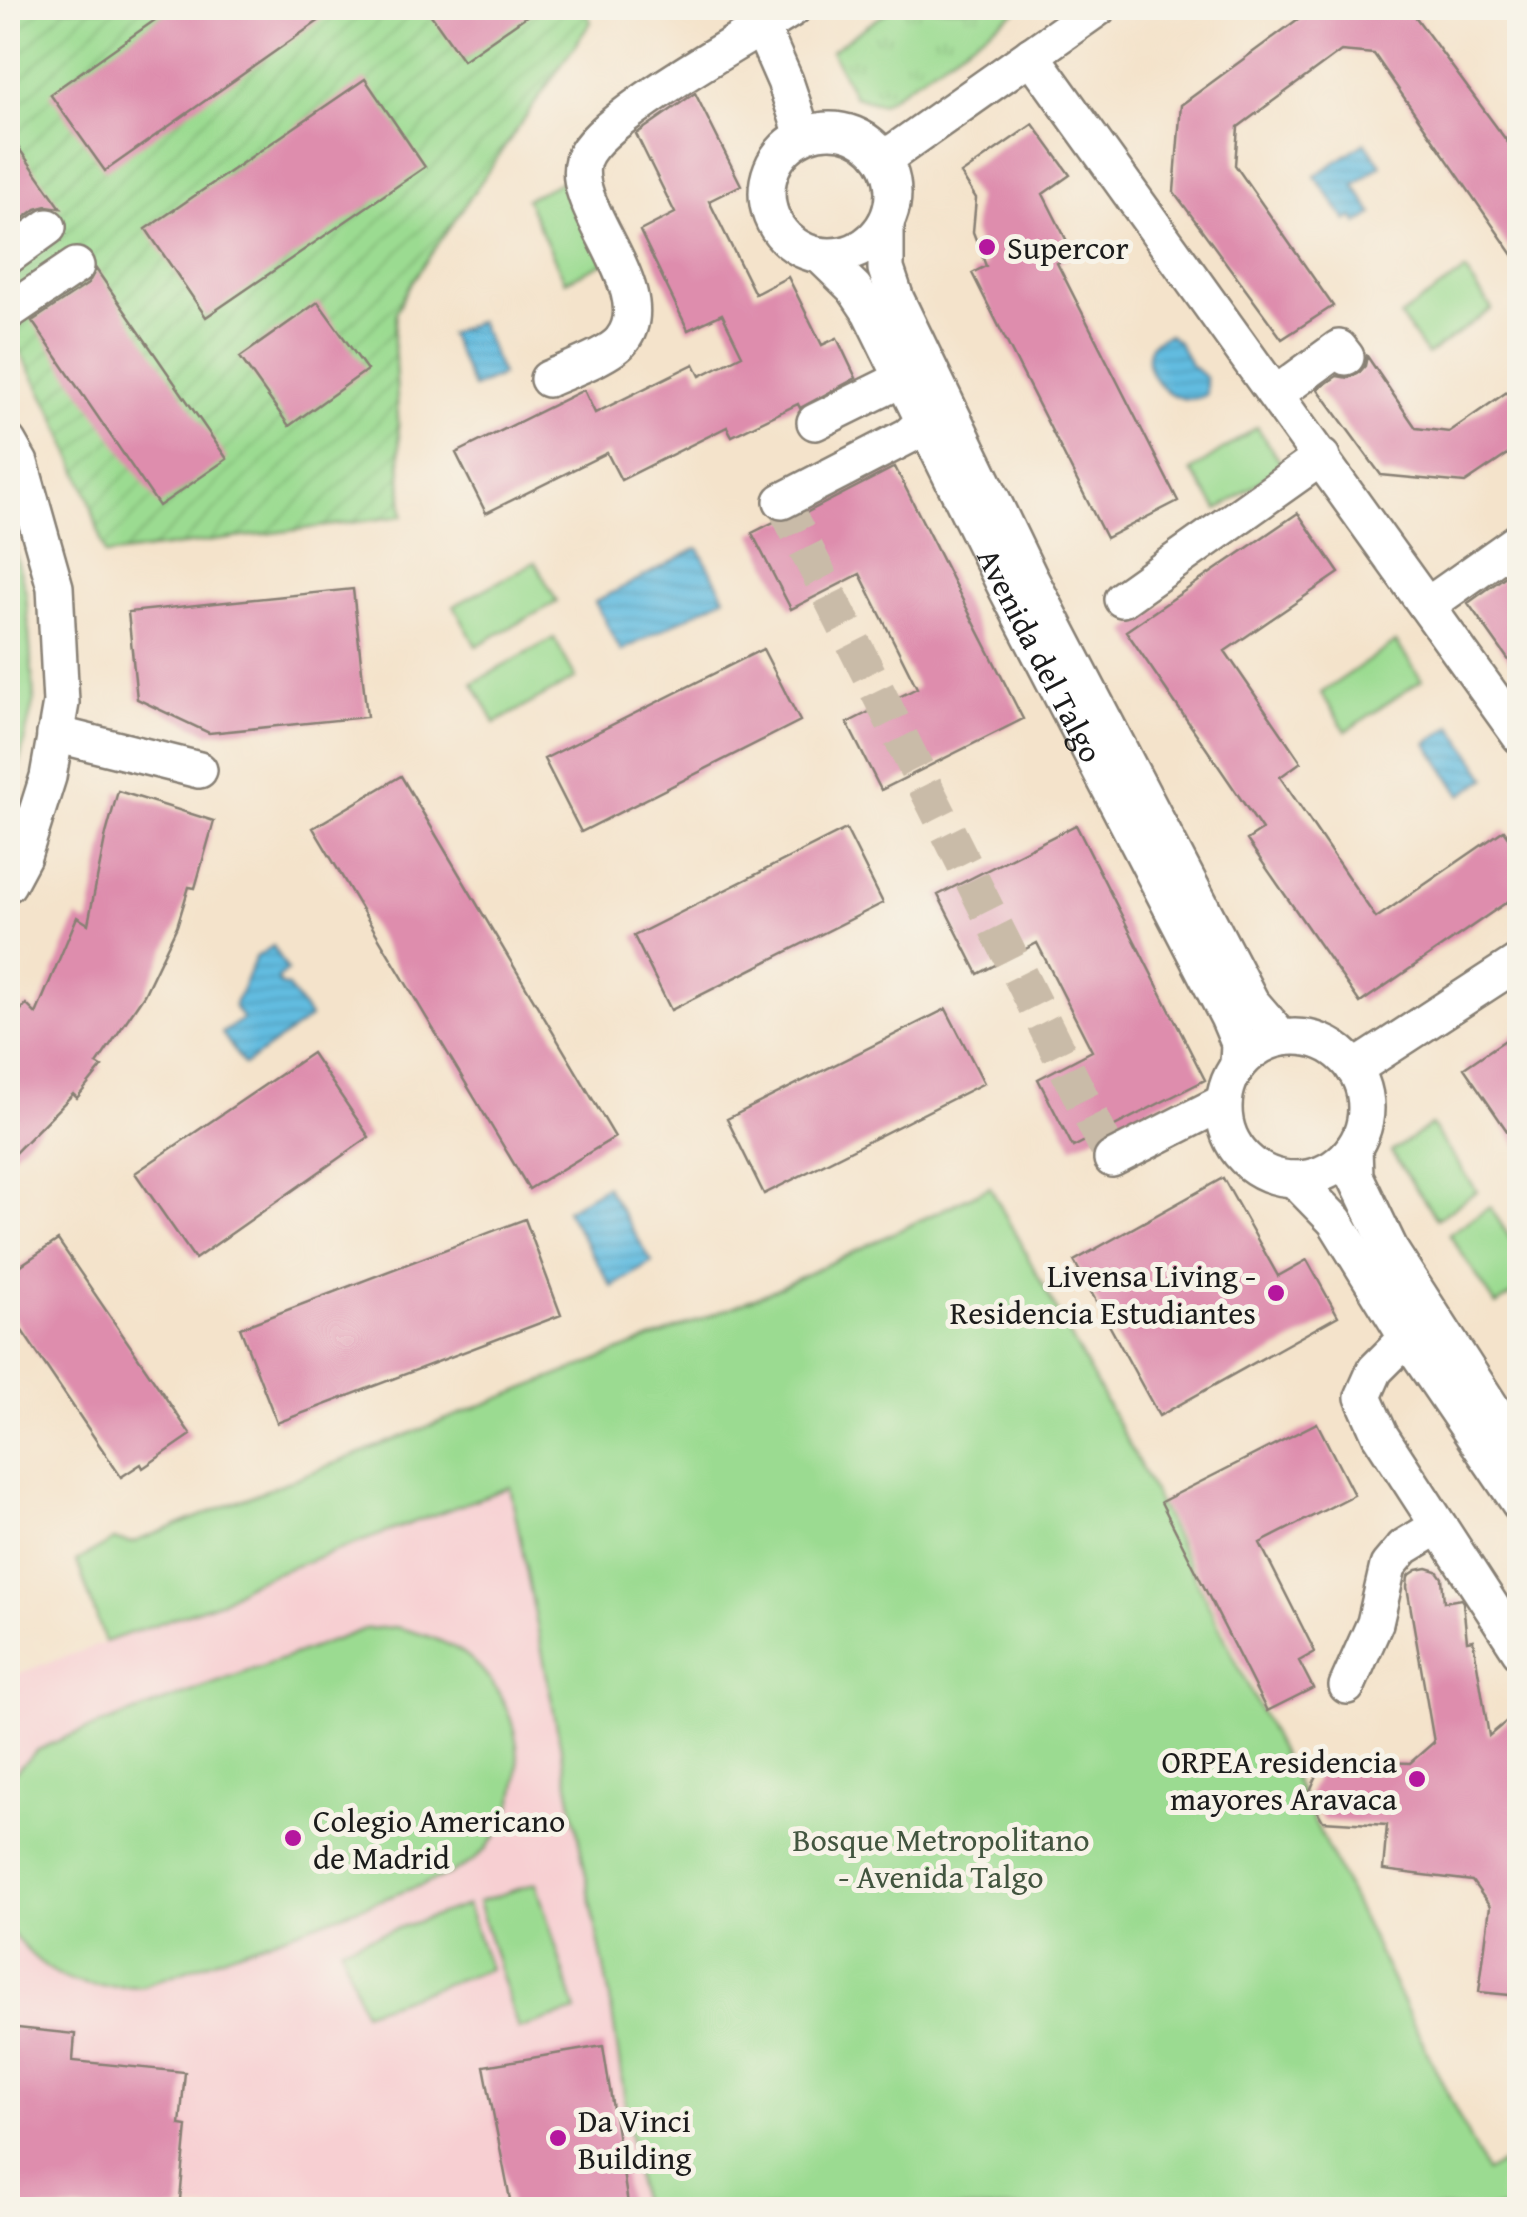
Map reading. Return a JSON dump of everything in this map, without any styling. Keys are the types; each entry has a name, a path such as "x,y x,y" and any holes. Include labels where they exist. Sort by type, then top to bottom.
{"street":[{"path":"548,379 622,341 632,318 626,284 582,185 583,160 599,136 757,18 792,8"},
{"path":"884,160 1098,8"},
{"path":"757,18 792,98 803,135"},
{"path":"1031,55 1520,736"},
{"path":"831,130 850,133 866,141 884,160 893,188 892,206 874,238 859,250 821,256 800,250 782,236 770,217 766,196 768,174 779,154 803,135 831,130"},
{"name":"Avenida del Talgo","path":"886,222 886,270 896,299 1014,545 1242,987 1282,1038"},
{"path":"8,256 48,228"},
{"name":"Avenida del Talgo","path":"821,256 854,288 870,312 1006,590 1228,1016 1239,1042 1238,1065"},
{"path":"8,312 76,266"},
{"path":"1271,387 1331,334 1326,326"},
{"path":"1271,387 1340,348 1346,357"},
{"path":"814,422 902,379"},
{"path":"782,501 908,436 924,422"},
{"path":"8,442 20,464 55,587 60,703 48,777 23,856 8,884"},
{"path":"1122,599 1322,457"},
{"path":"1428,605 1520,540"},
{"path":"55,734 200,770"},
{"path":"1354,1069 1520,962"},
{"path":"1303,1037 1323,1042 1341,1054 1364,1088 1363,1130 1354,1148 1337,1165 1317,1176 1275,1176 1244,1156 1226,1122 1224,1102 1228,1083 1238,1065 1266,1043 1282,1038 1303,1037"},
{"path":"1112,1159 1224,1102"},
{"path":"1354,1148 1355,1176 1392,1253 1520,1452"},
{"path":"1294,1179 1335,1221 1407,1338 1520,1504"},
{"path":"1407,1338 1375,1370 1364,1397 1380,1435 1520,1651"},
{"path":"1347,1686 1374,1622 1388,1566 1404,1547 1439,1526"}],"shaded area":[{"name":"Colegio Americano de Madrid","path":"510,1487 610,1999 641,2209 8,2209 8,1677 222,1601 251,1582"}],"green space":[{"path":"8,8 584,8 591,22 409,286 396,312 403,516 105,555 89,498 54,414 8,330"},
{"path":"893,8 1021,8 881,104 854,96 831,51"},
{"path":"567,179 606,262 565,281 526,199"},
{"path":"1465,271 1492,309 1427,355 1400,316"},
{"path":"1257,427 1283,466 1218,510 1191,471"},
{"path":"8,527 26,593 34,699 8,811"},
{"path":"535,562 557,602 476,646 454,606"},
{"path":"554,638 576,678 495,723 473,683"},
{"path":"1396,642 1422,680 1346,731 1321,693"},
{"path":"1431,1125 1477,1191 1437,1219 1391,1152"},
{"name":"Bosque Metropolitano - Avenida Talgo","path":"990,1187 1142,1469 1486,2172 1519,2154 1519,2209 641,2209 610,1999 510,1487 251,1582 222,1601 105,1642 77,1561 114,1540 132,1543 765,1294"},
{"path":"1490,1207 1519,1252 1519,1289 1496,1305 1449,1234"},
{"path":"395,1627 446,1643 472,1660 506,1706 515,1732 516,1787 508,1813 495,1837 471,1862 441,1878 143,1986 100,1986 66,1979 38,1960 8,1929 8,1779 36,1751 365,1629"},
{"path":"536,1883 576,2011 518,2029 478,1902"},
{"path":"467,1905 489,1969 363,2012 341,1947"}],"water":[{"path":"1365,142 1381,165 1354,185 1373,214 1358,224 1353,217 1347,221 1315,176"},
{"path":"479,321 502,375 473,388 449,334"},
{"path":"1169,335 1206,378 1206,395 1190,399 1176,396 1154,377 1149,352 1155,342"},
{"path":"698,548 725,597 621,651 595,602"},
{"path":"1452,726 1487,778 1461,795 1427,743"},
{"path":"273,946 288,971 278,978 279,984 288,987 310,1018 244,1065 222,1033 243,1019 234,1006 256,957"},
{"path":"606,1186 652,1262 612,1287 566,1210"}],"building":[{"path":"172,8 337,8 105,171 50,94"},
{"path":"426,8 538,8 463,60"},
{"path":"1313,8 1409,8 1520,159 1520,265 1374,54 1341,51 1238,127 1235,165 1333,306 1282,339 1174,192 1181,105"},
{"path":"365,79 425,167 206,317 146,229"},
{"path":"695,93 741,185 709,201 755,294 788,277 822,345 837,338 856,378 800,408 798,404 732,436 727,427 621,480 607,453 486,513 456,453 584,390 595,413 694,364 700,376 742,355 722,314 688,330 640,231 675,213 636,134"},
{"path":"1033,124 1070,175 1043,194 1074,255 1057,263 1178,501 1106,538 972,273 986,266 973,232 976,198 961,174"},
{"path":"8,133 61,208 36,209 8,230"},
{"path":"96,269 227,459 159,506 32,321 88,284"},
{"path":"318,302 367,370 289,426 240,357"},
{"path":"1367,356 1416,428 1449,432 1520,383 1520,446 1465,483 1381,475 1318,389 1337,376 1348,378 1358,374"},
{"path":"895,467 1023,719 881,790 847,723 917,688 860,574 791,609 752,533 776,521 792,520"},
{"path":"1298,513 1339,573 1225,651 1301,762 1280,777 1376,918 1504,830 1520,852 1520,893 1360,1003 1247,840 1262,830 1126,631"},
{"path":"1520,566 1520,676 1468,603"},
{"path":"353,589 367,717 209,733 137,699 128,612"},
{"path":"763,649 800,721 581,832 544,759"},
{"path":"401,776 615,1137 529,1189 313,828"},
{"path":"118,791 214,821 195,888 189,887 177,926 144,995 97,1064 102,1067 77,1098 73,1094 8,1160 8,1026 26,1004 36,1014 77,917 88,924"},
{"path":"1076,825 1205,1080 1073,1147 1038,1079 1092,1051 1037,943 978,974 938,895"},
{"path":"846,829 883,903 671,1010 634,936"},
{"path":"946,1009 984,1083 764,1194 727,1119"},
{"path":"1520,1030 1520,1150 1464,1068"},
{"path":"312,1053 369,1137 195,1259 135,1173"},
{"name":"Livensa Living - Residencia Estudiantes","path":"1223,1178 1278,1276 1307,1260 1338,1316 1159,1416 1074,1261"},
{"path":"525,1219 561,1315 277,1423 240,1328"},
{"path":"58,1240 191,1435 143,1468 141,1464 121,1477 8,1310 8,1274"},
{"name":"ORPEA residencia mayores Aravaca","path":"1317,1423 1354,1495 1260,1543 1315,1652 1299,1661 1313,1688 1267,1711 1161,1502"},
{"name":"ORPEA residencia mayores Aravaca","path":"1427,1568 1437,1571 1442,1578 1444,1602 1463,1602 1467,1641 1473,1640 1489,1736 1520,1710 1520,1996 1479,1992 1490,1906 1472,1881 1383,1870 1387,1825 1323,1821 1308,1795 1324,1760 1410,1763 1434,1742 1407,1587 1408,1576"},
{"path":"8,2027 75,2034 73,2061 185,2072 180,2125 187,2126 179,2210 8,2210"},
{"name":"Da Vinci Building","path":"603,2046 629,2210 512,2210 484,2066"}],"tunnel":[{"path":"782,501 1112,1159"}],"place":[{"name":"Supercor","path":"987,247"},
{"name":"Livensa Living - Residencia Estudiantes","path":"1276,1293"},
{"name":"ORPEA residencia mayores Aravaca","path":"1417,1779"},
{"name":"Colegio Americano de Madrid","path":"293,1838"},
{"name":"Da Vinci Building","path":"558,2138"}]}
